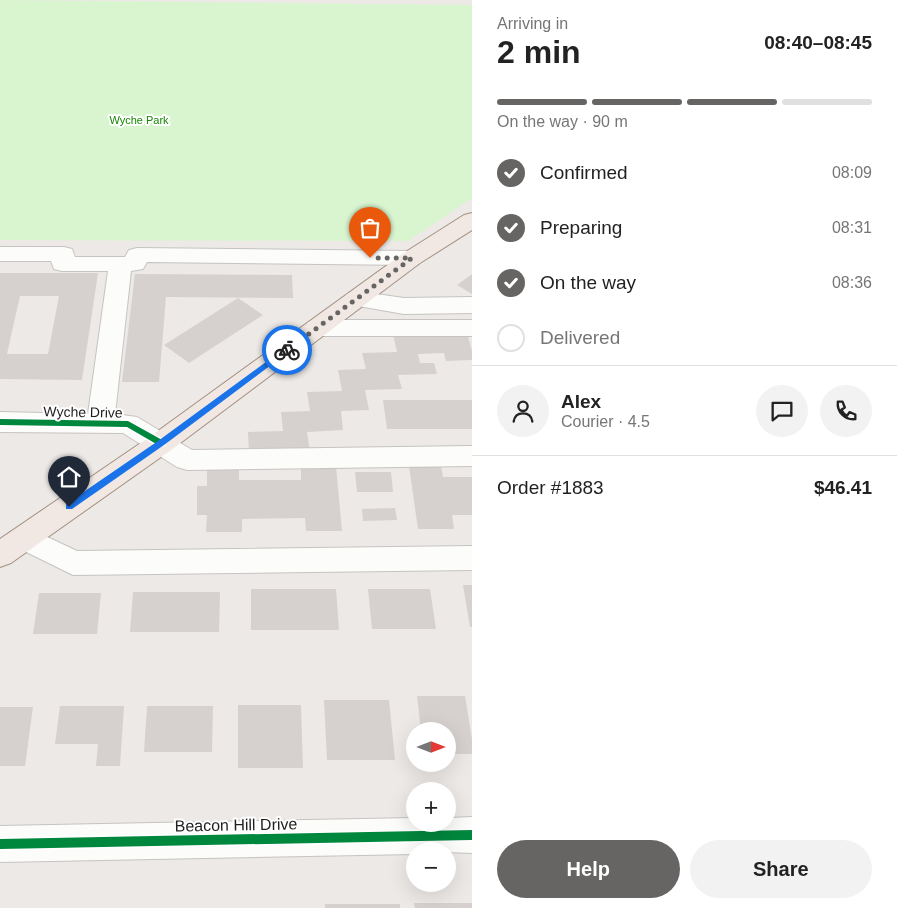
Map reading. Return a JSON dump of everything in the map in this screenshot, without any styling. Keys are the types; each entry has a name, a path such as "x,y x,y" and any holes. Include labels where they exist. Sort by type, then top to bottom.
{"main road":[{"path":"12,547 161,443 412,258 472,220"}],"street":[{"path":"0,254 64,254 62,264 136,264 137,255 412,258"},
{"path":"100,424 120,264"},
{"path":"355,300 404,306 472,305"},
{"path":"317,328 472,328"},
{"name":"Wyche Drive","path":"0,422 128,424 187,460 472,456"},
{"path":"12,547 73,563 472,558"},
{"name":"Beacon Hill Drive","path":"0,844 472,835"}],"green space":[{"name":"Wyche Park","path":"0,0 472,5 472,198 408,241 0,240"}],"building":[{"path":"0,273 98,273 82,380 0,379","holes":["20,296 59,296 48,354 7,354"]},
{"path":"135,274 292,275 293,298 166,297 159,382 122,382"},
{"path":"472,274 472,294 457,285"},
{"path":"238,298 263,315 189,363 164,345"},
{"path":"467,333 472,351 472,360 446,361 444,353 418,354 420,363 434,363 437,374 398,375 402,389 365,390 369,410 341,411 343,430 307,432 310,452 249,454 248,432 283,431 281,412 310,411 307,392 342,391 338,370 366,369 362,353 397,352 393,335"},
{"path":"383,400 472,400 472,429 387,429"},
{"path":"409,466 441,466 443,477 472,477 472,515 452,515 454,529 418,529"},
{"path":"301,467 336,467 342,531 306,531 305,518 242,519 242,532 206,532 207,515 197,515 197,486 207,486 207,468 239,468 239,480 301,480"},
{"path":"355,472 391,472 393,492 357,492"},
{"path":"395,508 397,520 363,521 362,509"},
{"path":"463,585 472,585 472,627 470,627"},
{"path":"251,589 336,589 339,630 251,630"},
{"path":"368,589 430,589 436,629 372,629"},
{"path":"133,592 220,592 219,632 130,632"},
{"path":"39,593 101,593 97,634 33,634"},
{"path":"417,696 465,696 472,739 472,754 456,754 456,722 420,722"},
{"path":"324,700 389,700 395,760 327,760"},
{"path":"238,705 301,705 303,768 238,768"},
{"path":"60,706 124,706 120,766 96,766 98,744 55,744"},
{"path":"147,706 213,706 212,752 144,752"},
{"path":"0,707 33,707 25,766 0,766"},
{"path":"414,903 472,903 472,908 415,908"},
{"path":"325,904 400,904 400,908 325,908"}],"cycle path":[{"path":"0,422 128,424 161,443"},
{"path":"0,844 472,835"}],"way so far":[{"path":"287,350 412,258 370,258"}],"route":[{"path":"69,507 161,443 287,350"}]}
